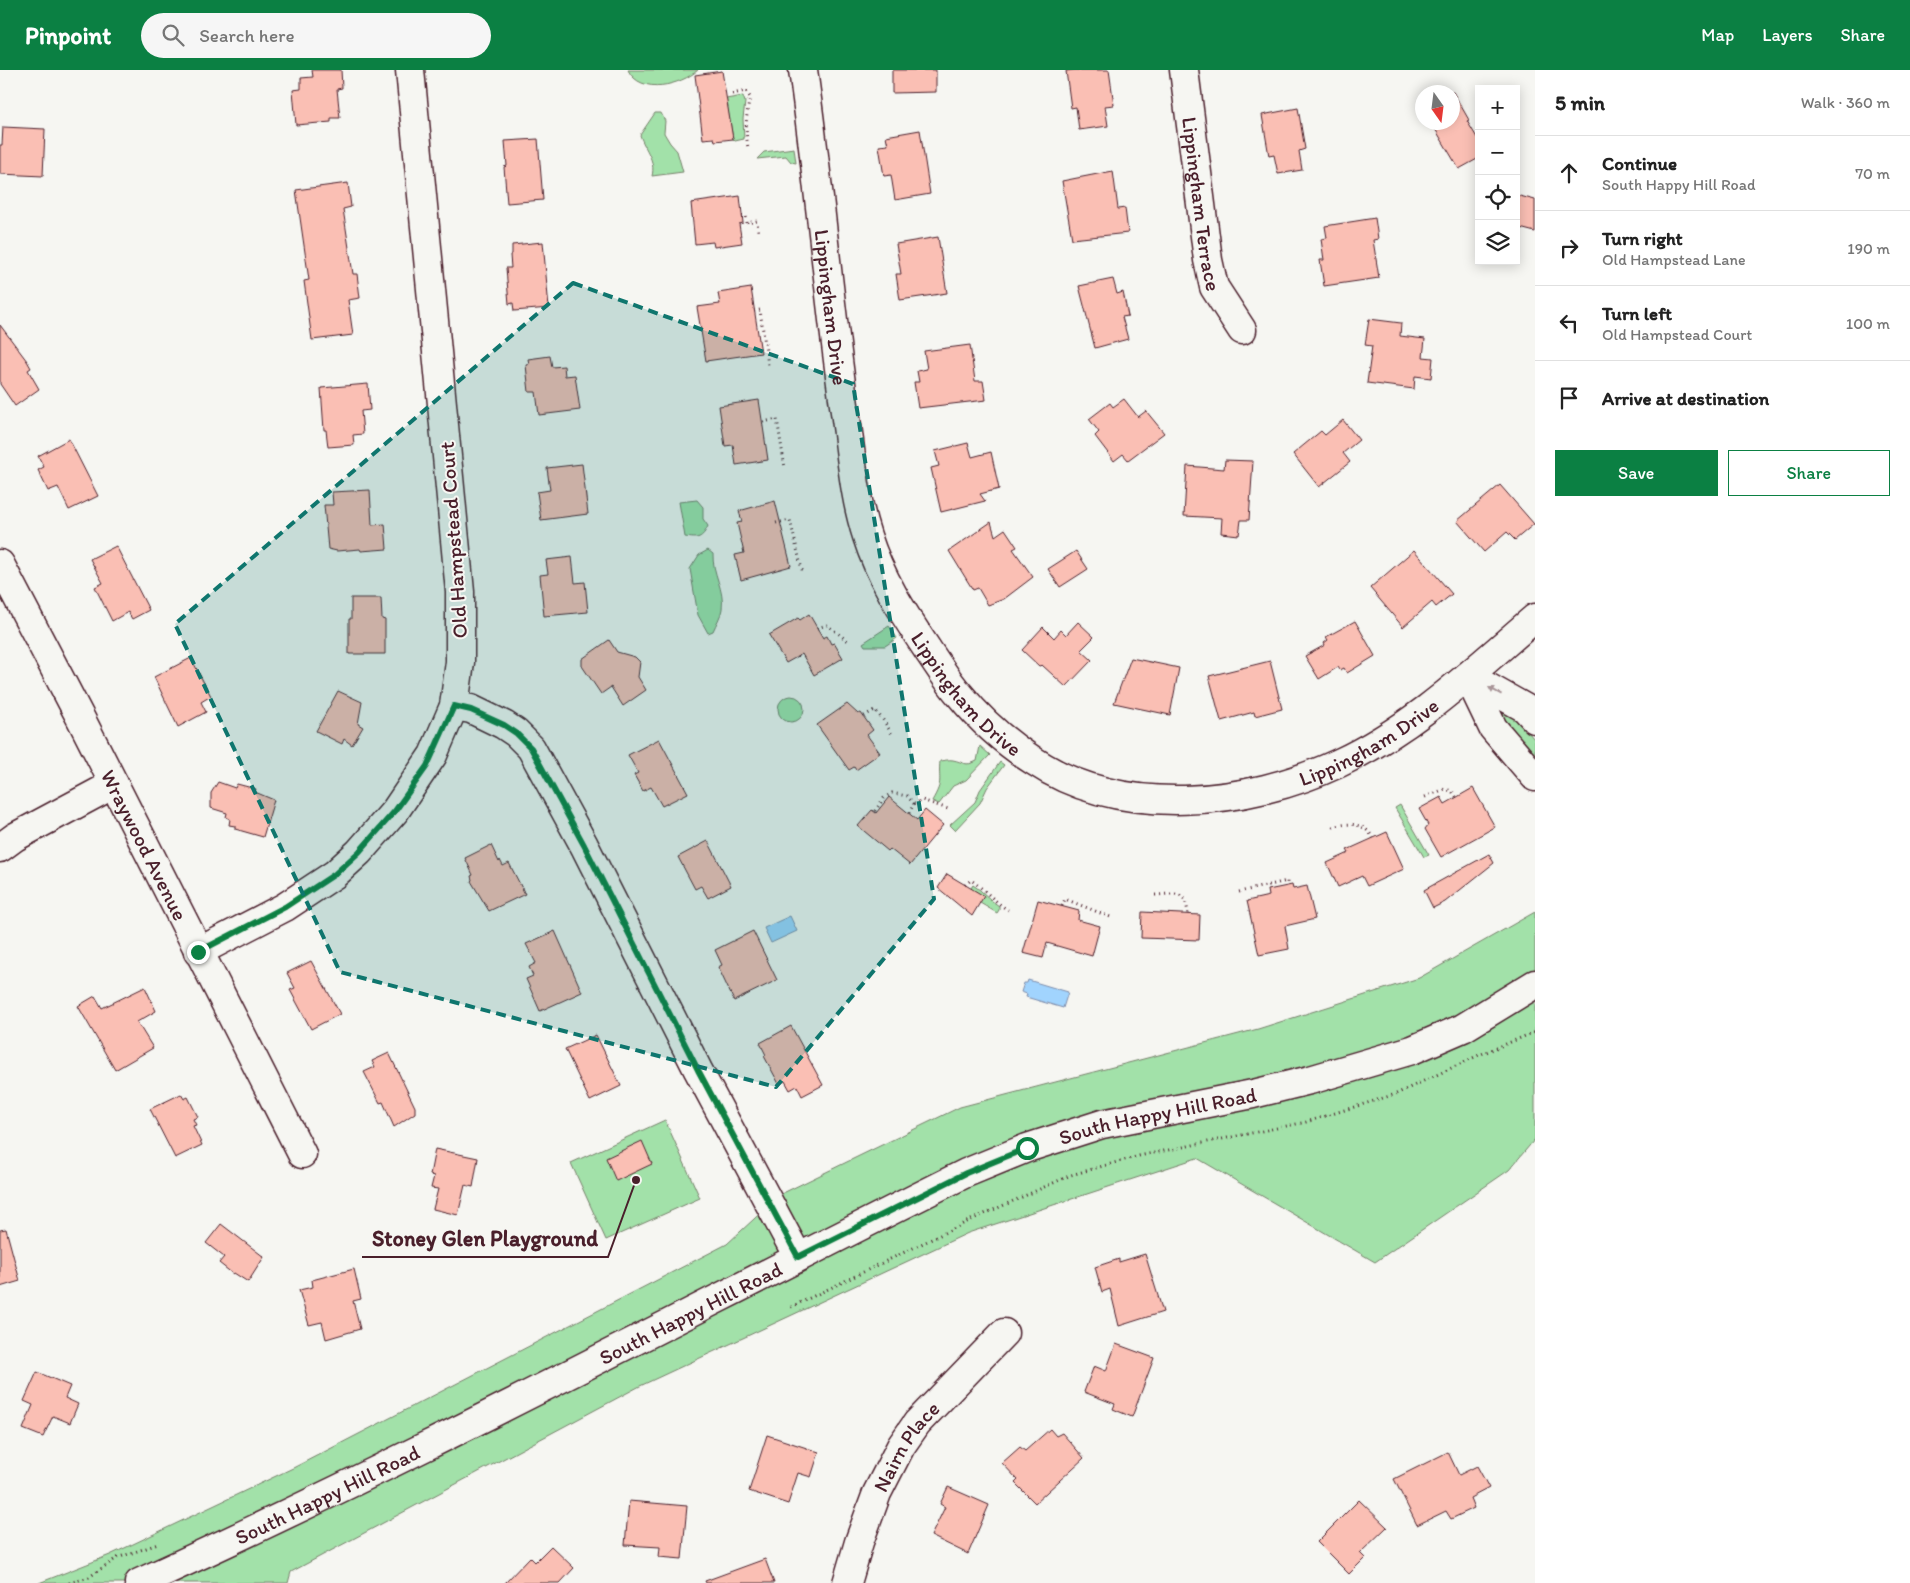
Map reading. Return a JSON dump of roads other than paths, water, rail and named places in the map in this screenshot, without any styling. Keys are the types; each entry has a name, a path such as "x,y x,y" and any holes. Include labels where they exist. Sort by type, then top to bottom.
{"street":[{"name":"Old Hampstead Court","path":"198,952 285,907 335,874 359,852 395,811 427,766 454,706 460,662 460,592 410,70"},
{"name":"Lippingham Drive","path":"803,70 839,371 857,491 866,533 877,565 896,604 957,692 974,712 999,735 1037,763 1071,781 1108,793 1153,799 1193,800 1245,794 1289,783 1352,757 1385,738 1429,709 1535,618"},
{"name":"Lippingham Terrace","path":"1184,70 1208,260 1213,284 1242,330"},
{"name":"Wraywood Avenue","path":"0,564 302,1154"},
{"path":"1468,676 1525,708 1535,719"},
{"path":"1468,676 1492,728 1535,777"},
{"path":"454,706 471,710 504,725 516,733 531,748 584,845 698,1070 798,1257"},
{"path":"0,848 16,837 114,784"},
{"name":"South Happy Hill Road","path":"139,1583 412,1453 966,1173 1027,1148 1102,1124 1253,1094 1310,1080 1412,1050 1462,1028 1535,984"},
{"name":"Nairn Place","path":"848,1583 859,1542 877,1493 901,1446 921,1419 1004,1333"}],"water":[{"path":"790,916 797,931 771,943 764,928"},
{"path":"1028,980 1068,992 1063,1008 1026,997 1027,994 1021,992 1024,983 1027,983"}],"place":[{"name":"Stoney Glen Playground","path":"636,1180"}]}
